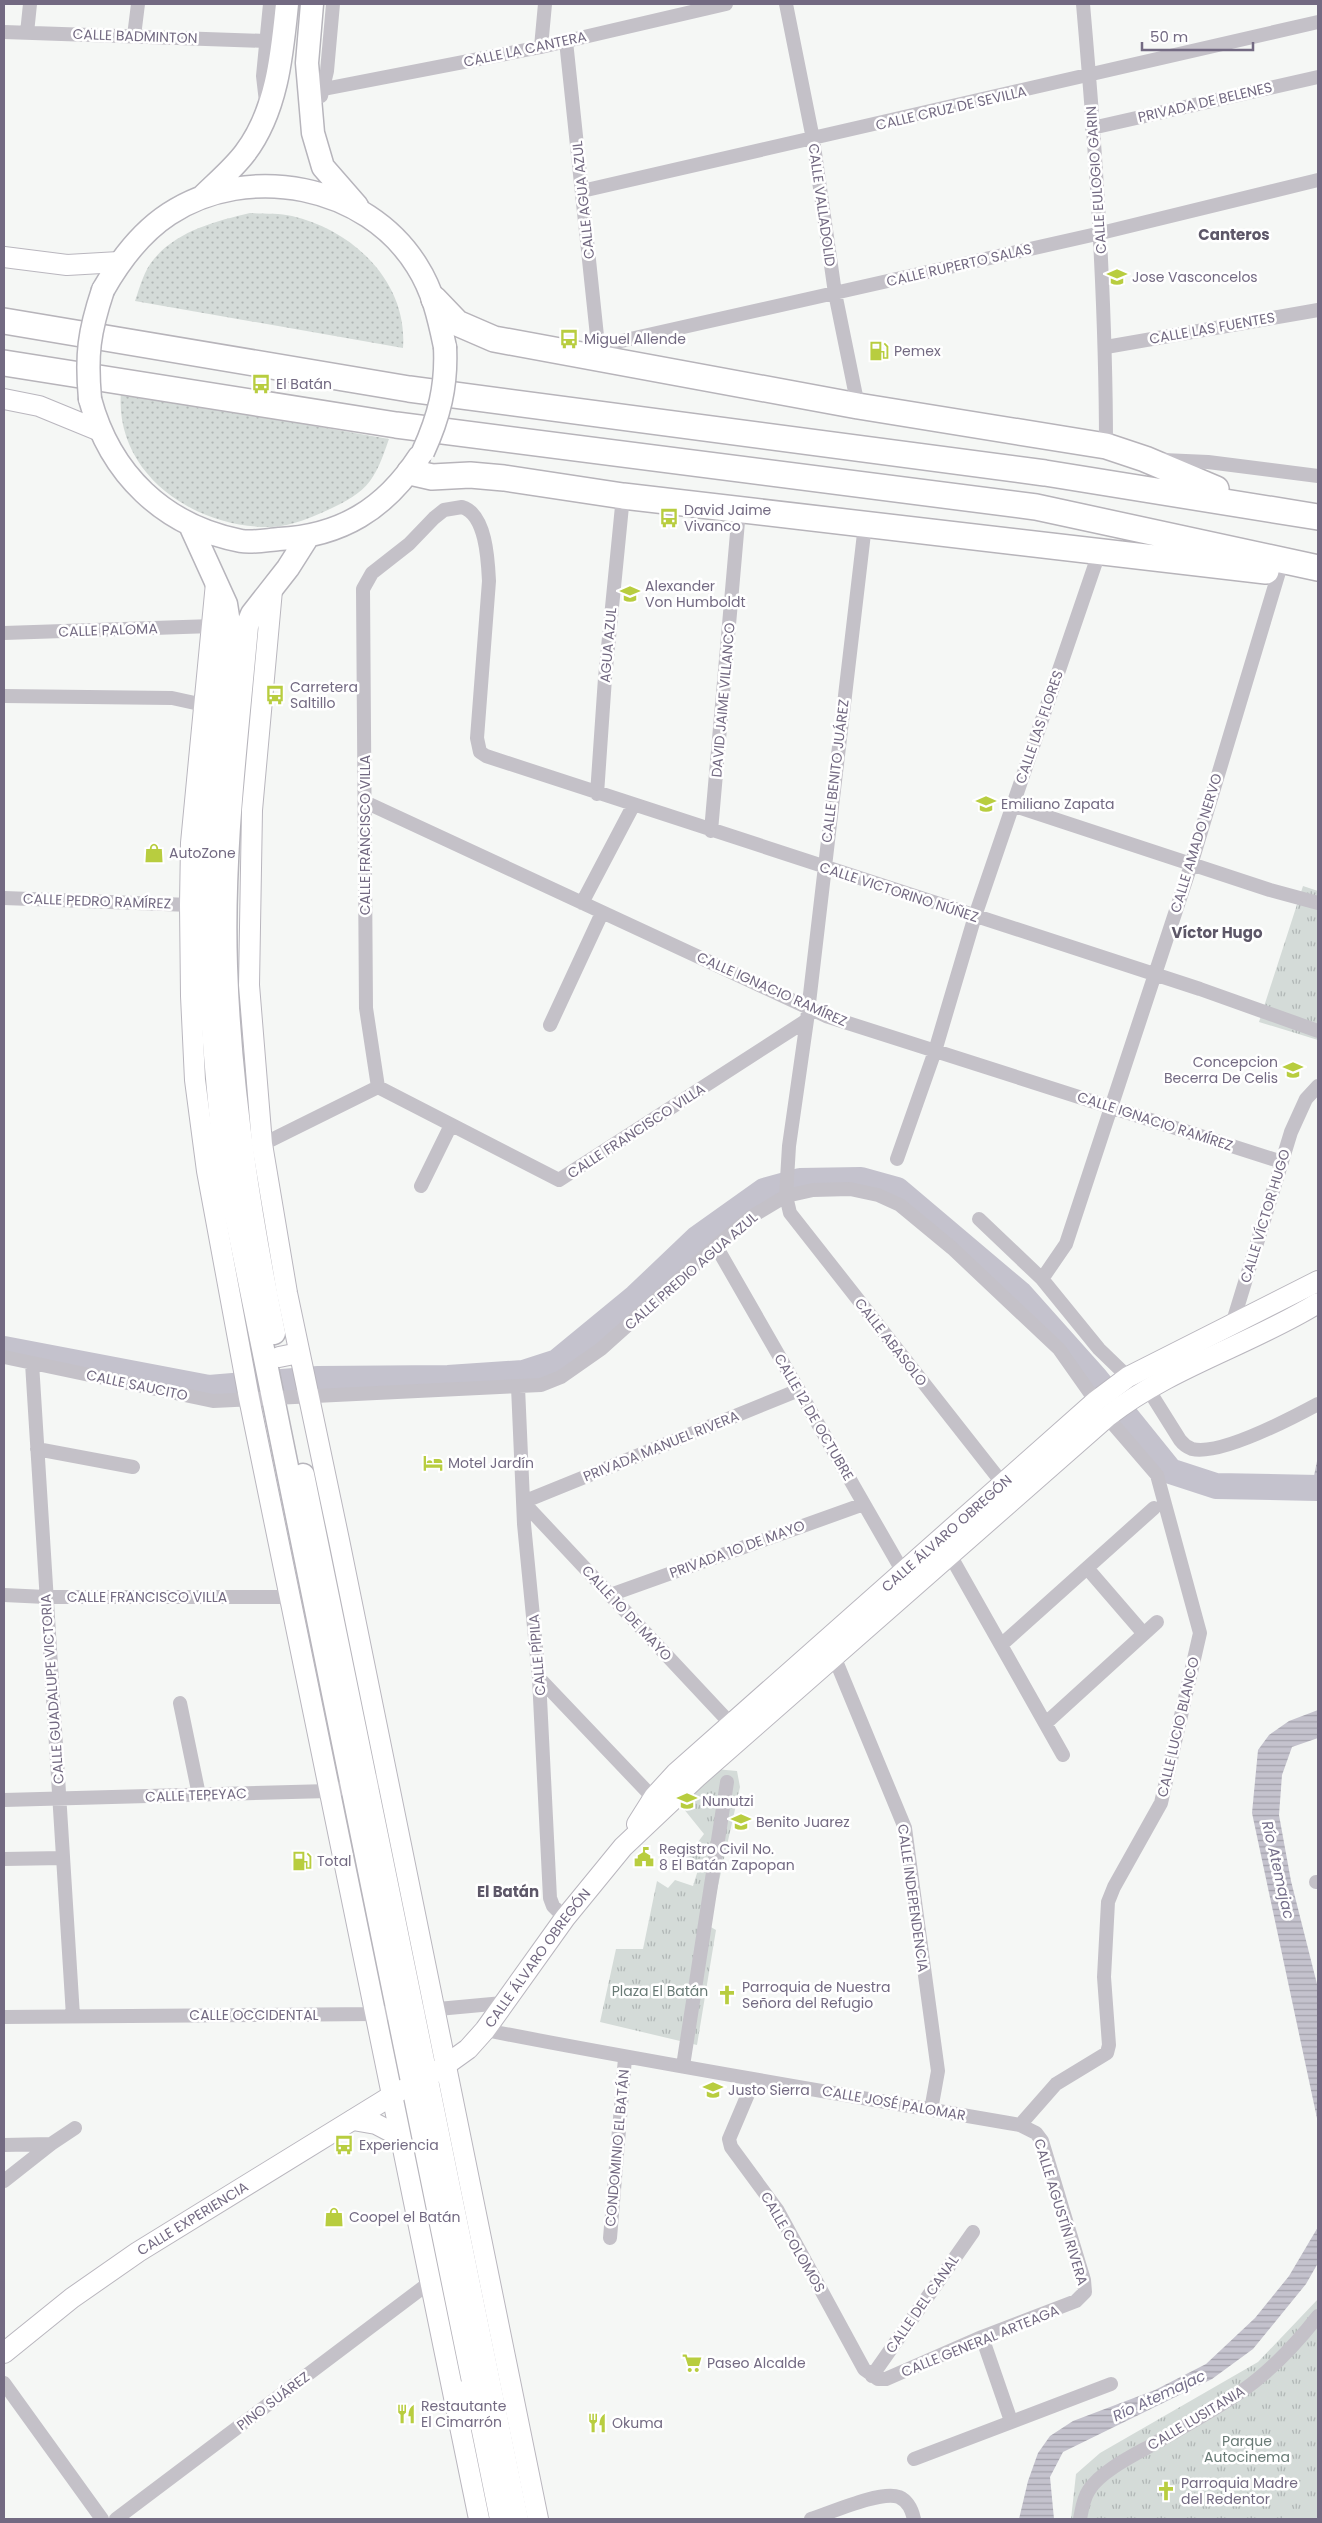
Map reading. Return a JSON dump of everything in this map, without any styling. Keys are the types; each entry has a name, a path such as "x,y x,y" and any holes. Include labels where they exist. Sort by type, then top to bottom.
{"highway":[{"path":"434,299 457,323 494,339 599,352 858,406 1106,446 1145,459 1218,490 1290,512"},
{"path":"4,321 410,389 1035,472 1318,517"},
{"path":"4,363 396,425 1036,507 1318,568"},
{"path":"416,462 432,477 470,475 504,478 623,496 866,526 1099,553 1318,575"}],"main road":[{"path":"201,197 246,152 261,125 281,65 287,4"},
{"path":"312,4 307,63 314,133 323,167 362,212 392,235 417,265 434,299 445,347 445,387 437,420 416,462 389,494 364,514 337,528 308,538 242,541 190,525 166,512 133,483 112,455 100,431 90,399 87,362 91,325 103,290 119,262 142,235 170,213 201,197 241,187 283,186 324,194 362,212"},
{"path":"190,525 226,604 229,623 212,821 209,892 215,1062 224,1162 247,1330 289,1397"},
{"path":"308,538 272,590 252,614 247,626 228,841 224,1162 289,1356 289,1397 416,2011 518,2519"},
{"path":"429,2076 473,2382 500,2519"},
{"path":"458,2420 473,2382"}],"street":[{"path":"27,33 30,4"},
{"path":"134,36 138,4"},
{"path":"267,110 263,76 270,4"},
{"path":"312,117 324,89 333,4"},
{"path":"541,47 545,4"},
{"name":"CALLE LA CANTERA","path":"324,89 541,47 726,4"},
{"name":"CALLE VALLADOLID","path":"786,4 812,139 835,293 858,406"},
{"name":"CALLE EULOGIO GARIN","path":"1083,4 1101,233 1106,346 1106,446"},
{"name":"CALLE CRUZ DE SEVILLA","path":"582,191 1318,22"},
{"name":"CALLE BADMINTON","path":"4,32 266,41"},
{"name":"CALLE AGUA AZUL","path":"566,41 599,352"},
{"name":"PRIVADA DE BELENES","path":"1092,128 1318,77"},
{"name":"CALLE RUPERTO SALAS","path":"599,352 835,293 1101,233 1318,180"},
{"path":"4,257 67,265 119,262"},
{"name":"CALLE LAS FUENTES","path":"1106,346 1318,310"},
{"path":"4,399 39,406 100,431"},
{"path":"1145,459 1208,462 1318,476"},
{"name":"AGUA AZUL","path":"597,794 605,678 623,496"},
{"name":"CALLE FRANCISCO VILLA","path":"480,752 477,738 489,582 488,562 477,518 467,508 462,507 444,510 401,552 372,573 364,582 362,595 366,1008 378,1087 559,1180 808,1013"},
{"name":"DAVID JAIME VILLANCO","path":"711,831 739,510"},
{"name":"CALLE BENITO JUÁREZ","path":"786,1196 790,1146 808,1013 823,868 866,526"},
{"name":"CALLE LAS FLORES","path":"897,1158 935,1051 975,916 1012,805 1099,553"},
{"name":"CALLE AMADO NERVO","path":"1042,1279 1066,1244 1191,864 1279,572"},
{"path":"216,583 191,843 191,996 196,1080 224,1162 378,1087"},
{"path":"272,590 251,830 249,985 262,1144 289,1356"},
{"name":"CALLE PALOMA","path":"4,633 213,626"},
{"path":"4,696 172,698 204,705"},
{"name":"CALLE VICTORINO NÚÑEZ","path":"480,752 492,760 1200,989 1318,1031"},
{"name":"CALLE IGNACIO RAMÍREZ","path":"365,802 582,903 808,1013 826,1016 1282,1162"},
{"path":"1012,805 1270,890 1318,903"},
{"path":"582,903 633,806"},
{"name":"CALLE PEDRO RAMÍREZ","path":"4,898 190,905"},
{"path":"550,1025 602,913"},
{"name":"CALLE VÍCTOR HUGO","path":"1224,1353 1291,1132 1306,1099 1318,1086"},
{"path":"421,1186 451,1125"},
{"name":"CALLE PREDIO AGUA AZUL","path":"289,1397 541,1385 561,1377 601,1349 751,1217 786,1196 813,1190 850,1189 878,1195 900,1205 952,1248 1059,1349 1104,1408"},
{"name":"CALLE ABASOLO","path":"786,1196 790,1213 1003,1484"},
{"path":"980,1219 1042,1279 1099,1348 1185,1446 1198,1449 1222,1446 1276,1426 1318,1404"},
{"name":"CALLE 12 DE OCTUBRE","path":"716,1246 908,1580"},
{"name":"CALLE ÁLVARO OBREGÓN","path":"658,1803 908,1580 1003,1484 1133,1386 1232,1326 1318,1281"},
{"name":"CALLE ÁLVARO OBREGÓN","path":"1133,1386 1224,1353 1318,1303"},
{"path":"247,1330 249,1399 429,2283 479,2519"},
{"name":"CALLE SAUCITO","path":"4,1357 213,1401 289,1397"},
{"name":"CALLE GUADALUPE VICTORIA","path":"32,1363 73,2016"},
{"name":"CALLE PÍPILA","path":"518,1387 523,1502 539,1678 550,1898 554,1906 565,1918"},
{"name":"PRIVADA MANUEL RIVERA","path":"523,1502 799,1390"},
{"name":"CALLE ÁLVARO OBREGÓN","path":"908,1580 950,1555 1104,1408"},
{"name":"CALLE LUCIO BLANCO","path":"1020,2125 1056,2084 1107,2053 1109,2045 1104,1977 1108,1902 1114,1887 1161,1803 1200,1633 1157,1475 1104,1408"},
{"path":"37,1449 133,1467"},
{"name":"CALLE 1O DE MAYO","path":"523,1502 731,1724"},
{"name":"PRIVADA 1O DE MAYO","path":"610,1595 864,1504"},
{"path":"1001,1645 1154,1508"},
{"path":"950,1555 1063,1755"},
{"path":"1087,1568 1144,1634"},
{"name":"CALLE FRANCISCO VILLA","path":"4,1595 46,1598 290,1597"},
{"path":"1046,1723 1157,1622"},
{"name":"CALLE ÁLVARO OBREGÓN","path":"391,2096 429,2076 468,2049 485,2030 565,1918 658,1803 676,1773 731,1724 831,1648"},
{"name":"CALLE INDEPENDENCIA","path":"831,1648 905,1828 938,2071 931,2110"},
{"path":"539,1678 658,1803"},
{"path":"180,1703 200,1795"},
{"path":"683,2066 727,1782"},
{"name":"CALLE TEPEYAC","path":"4,1800 59,1800 329,1791 369,1783"},
{"path":"4,1859 63,1858"},
{"name":"CALLE OCCIDENTAL","path":"4,2017 374,2014 503,2003"},
{"name":"CALLE JOSÉ PALOMAR","path":"485,2030 625,2058 683,2066 754,2080 1020,2125 1036,2132"},
{"name":"CONDOMINIO EL BATÁN","path":"610,2238 625,2058"},
{"path":"429,2076 538,2519"},
{"name":"CALLE COLOMOS","path":"754,2080 730,2139 731,2147 778,2211 864,2369 872,2376"},
{"name":"CALLE EXPERIENCIA","path":"4,2353 72,2298 138,2252 391,2096"},
{"path":"353,2120 376,2124 399,2136"},
{"path":"4,2181 51,2144 75,2128"},
{"name":"CALLE AGUSTÍN RIVERA","path":"1036,2132 1042,2141 1084,2280 1085,2292"},
{"path":"4,2145 51,2144"},
{"name":"CALLE DEL CANAL","path":"872,2376 973,2232"},
{"name":"PINO SUÁREZ","path":"116,2519 429,2283"},
{"name":"CALLE GENERAL ARTEAGA","path":"872,2376 886,2379 982,2337 1076,2302 1085,2292"},
{"name":"CALLE LUSITANIA","path":"1080,2519 1082,2503 1089,2489 1124,2461 1243,2390 1276,2363 1300,2339 1318,2316"},
{"path":"982,2337 1011,2421"},
{"path":"4,2383 102,2519"},
{"path":"914,2459 1111,2384"},
{"path":"811,2519 881,2496 898,2497 908,2504 914,2519"}],"green space":[{"path":"250,213 287,215 314,223 336,233 372,262 386,281 396,302 402,324 403,348 135,301 148,268 163,249 186,234 198,229"},
{"path":"121,392 389,439 379,466 370,481 362,490 347,500 302,521 287,525 272,527 243,525 215,518 189,507 165,491 146,472 131,448 122,422"},
{"path":"1303,886 1318,891 1318,1040 1259,1022"},
{"name":"Plaza El Batán","path":"715,1769 737,1771 740,1787 709,1926 716,1930 697,2045 600,2022 616,1949 643,1949 657,1881 668,1888 675,1880 693,1886 698,1870 686,1858 704,1834 683,1808"},
{"name":"Parque Autocinema","path":"1318,2299 1318,2519 1071,2519 1076,2474 1100,2453 1258,2362"},
{"path":"1318,2511 1318,2519 1284,2519 1283,2512"}],"water":[{"path":"1318,1456 1318,1505 1313,1481"},
{"name":"Río Atemajac","path":"1318,1710 1318,1738 1292,1747 1282,1775 1279,1815 1291,1881 1318,1988 1318,2123 1252,1813 1258,1750 1269,1735 1289,1721"},
{"name":"Río Atemajac","path":"1318,2227 1318,2263 1306,2284 1253,2349 1212,2379 1063,2452 1050,2477 1054,2519 1019,2519 1028,2481 1038,2453 1050,2436 1073,2421 1155,2390 1206,2364 1255,2318 1289,2276"}],"waterway":[{"path":"4,1349 209,1388 318,1379 448,1378 523,1373 557,1362 636,1297 698,1238 764,1191 800,1181 861,1180 897,1190 1020,1294 1095,1378 1170,1471 1216,1486 1318,1488"}],"place":[{"name":"Jose Vasconcelos","path":"1117,277"},
{"name":"Miguel Allende","path":"569,339"},
{"name":"Pemex","path":"879,351"},
{"name":"El Batán","path":"261,384"},
{"name":"David Jaime Vivanco","path":"669,518"},
{"name":"Alexander Von Humboldt","path":"630,594"},
{"name":"Carretera Saltillo","path":"275,695"},
{"name":"Emiliano Zapata","path":"986,804"},
{"name":"AutoZone","path":"154,853"},
{"name":"Concepcion Becerra De Celis","path":"1293,1070"},
{"name":"Motel Jardín","path":"433,1463"},
{"name":"Nunutzi","path":"687,1801"},
{"name":"Benito Juarez","path":"741,1822"},
{"name":"Registro Civil No. 8 El Batán Zapopan","path":"644,1857"},
{"name":"Total","path":"302,1861"},
{"name":"Parroquia de Nuestra Señora del Refugio","path":"727,1995"},
{"name":"Justo Sierra","path":"713,2090"},
{"name":"Experiencia","path":"344,2145"},
{"name":"Coopel el Batán","path":"334,2217"},
{"name":"Paseo Alcalde","path":"692,2363"},
{"name":"Restautante El Cimarrón","path":"406,2414"},
{"name":"Okuma","path":"597,2423"},
{"name":"Parroquia Madre del Redentor","path":"1166,2491"}],"district":[{"name":"Canteros","path":"1234,235"},
{"name":"Víctor Hugo","path":"1217,933"},
{"name":"El Batán","path":"508,1892"}]}
